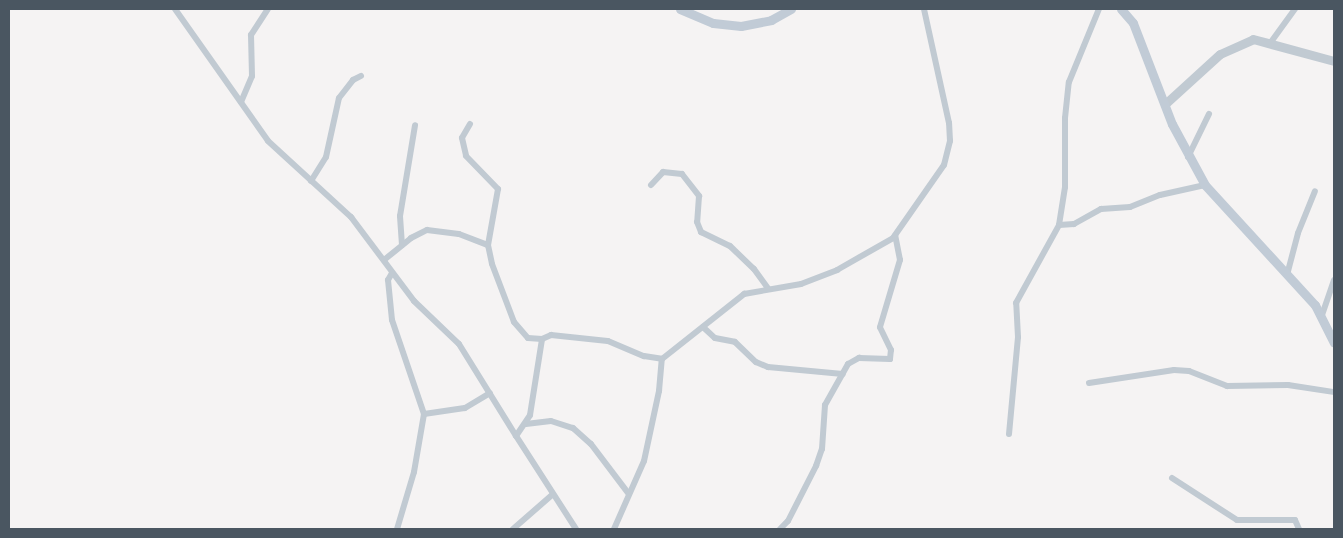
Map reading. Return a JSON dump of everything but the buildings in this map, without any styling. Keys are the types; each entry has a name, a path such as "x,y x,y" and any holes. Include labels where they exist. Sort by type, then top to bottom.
{"main road":[{"path":"680,9 714,23 741,26 771,20 791,9"},
{"path":"1121,9 1127,12 1188,157 1206,186 1322,315 1334,340"}],"street":[{"path":"175,9 268,141 351,217 420,308 459,344 552,495 576,529"},
{"path":"241,102 252,76 251,35 268,9"},
{"path":"614,529 628,493 644,461 659,391 662,359 744,294 768,288 793,286 837,270 895,235 944,165 950,141 949,123 924,9"},
{"path":"1009,434 1018,337 1016,303 1059,225 1065,188 1065,118 1069,82 1100,9"},
{"path":"1271,42 1295,9"},
{"path":"1165,104 1231,47 1253,40 1271,42 1302,54 1334,61"},
{"path":"311,181 326,157 339,98 354,80 361,76"},
{"path":"1188,157 1209,114"},
{"path":"470,124 462,138 466,156 498,189 488,245 514,322 528,338 542,339 551,335 608,341 644,356 662,359"},
{"path":"402,245 400,216 415,125"},
{"path":"651,185 663,172 682,174 699,196 697,222 701,232 730,246 754,269 768,288"},
{"path":"1059,225 1074,224 1101,209 1130,207 1160,195 1206,186"},
{"path":"1287,275 1298,233 1315,191"},
{"path":"384,260 422,232 435,230 488,245"},
{"path":"780,529 788,521 816,466 822,449 825,405 852,360 871,356 887,360 892,355 880,327 900,260 895,235"},
{"path":"392,273 388,280 392,320 424,414 414,472 397,529"},
{"path":"1322,315 1334,280"},
{"path":"703,327 715,338 735,342 756,362 768,367 843,374"},
{"path":"516,436 526,424 532,409 542,339"},
{"path":"1089,383 1174,370 1189,371 1227,386 1288,385 1334,392"},
{"path":"424,414 465,408 490,393"},
{"path":"526,424 552,422 573,428 591,444 628,493"},
{"path":"1172,478 1237,520 1295,520 1299,529"},
{"path":"513,529 552,495"}]}
